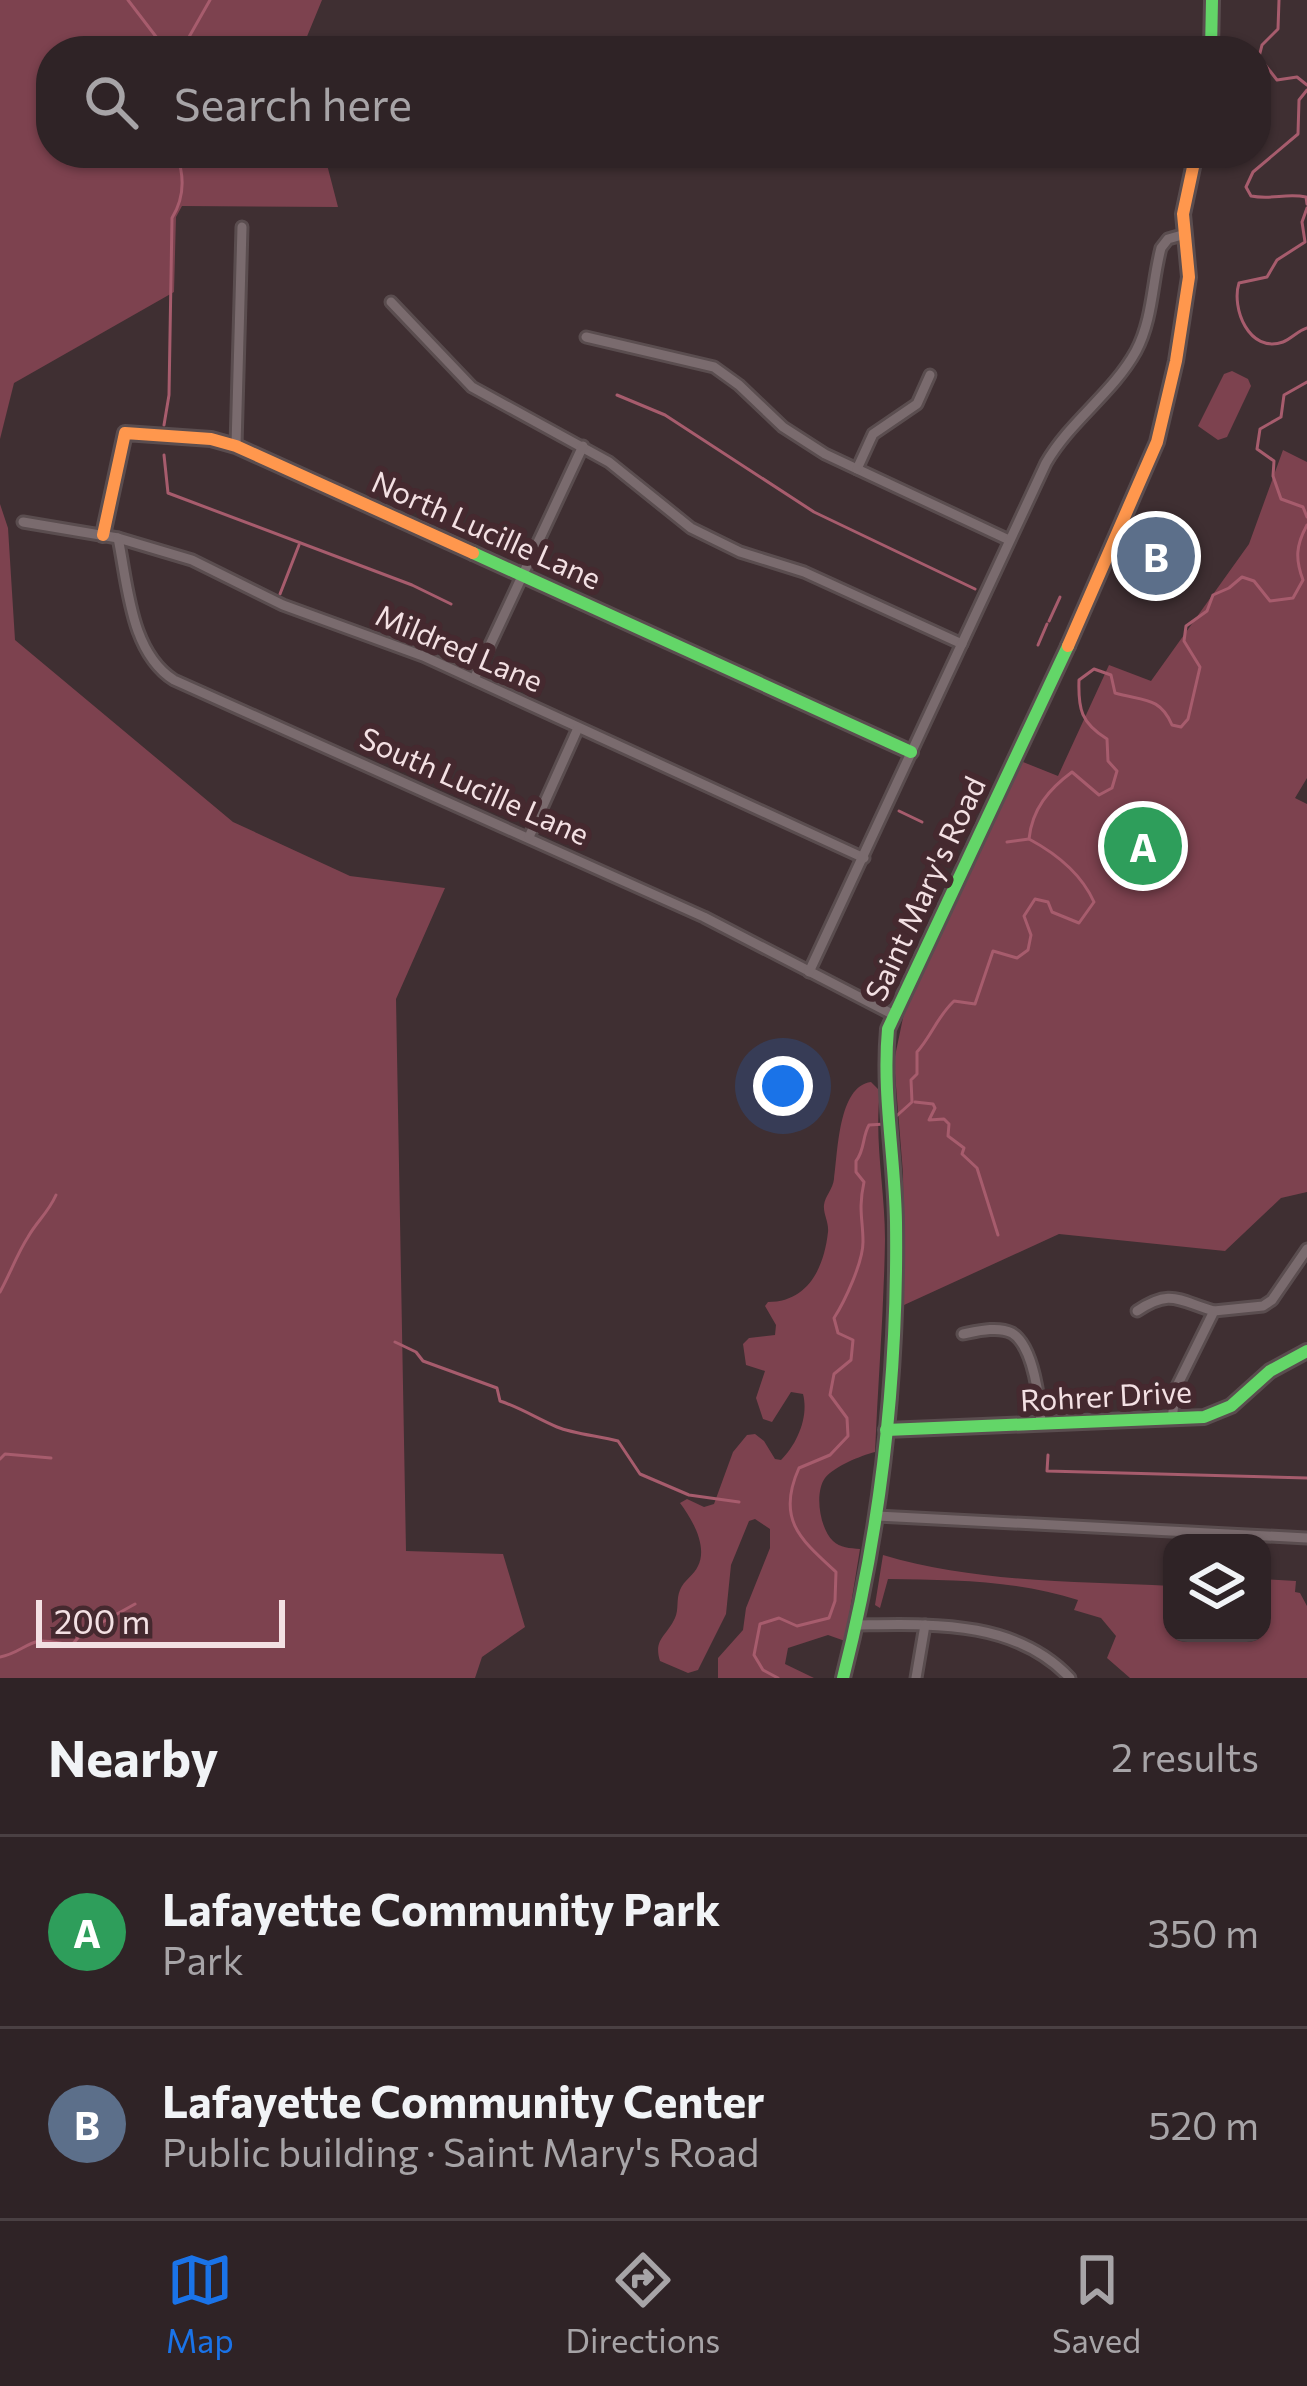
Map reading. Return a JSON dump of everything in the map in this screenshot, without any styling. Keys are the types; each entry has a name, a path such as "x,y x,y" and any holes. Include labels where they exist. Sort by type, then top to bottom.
{"street":[{"path":"1211,36 1212,0"},
{"name":"Saint Mary's Road","path":"843,1678 860,1625 886,1430 896,1227 883,1106 892,1014 1089,601 1157,442 1189,277 1182,235 1192,168"},
{"path":"236,446 242,227"},
{"path":"809,972 1062,435 1133,356 1147,322 1161,248 1168,238 1182,235"},
{"path":"391,302 472,387 618,468 673,516 715,541 805,572 962,644"},
{"path":"586,338 714,368 794,435 1009,540"},
{"path":"857,469 873,434 917,404 930,375"},
{"name":"North Lucille Lane","path":"103,535 125,433 211,439 524,574 911,752"},
{"path":"474,679 583,446"},
{"name":"Mildred Lane","path":"22,521 118,538 192,560 283,605 397,645 474,679 864,858"},
{"name":"South Lucille Lane","path":"118,538 140,635 164,674 704,917 892,1014"},
{"path":"529,837 578,728"},
{"path":"1137,1311 1169,1297 1214,1311 1263,1306 1307,1249"},
{"path":"1172,1419 1184,1368 1214,1311"},
{"path":"963,1334 998,1330 1019,1340 1039,1392 1041,1424"},
{"name":"Rohrer Drive","path":"886,1430 1172,1419 1219,1412 1270,1371 1307,1351"},
{"path":"877,1516 1307,1538"},
{"path":"860,1625 959,1624 1007,1638 1060,1667 1070,1678"},
{"path":"916,1678 926,1625"}],"shaded area":[{"path":"0,0 322,0 307,36 36,36 36,168 328,168 338,207 182,206 176,217 174,292 14,383 0,439"},
{"path":"1232,371 1248,379 1251,386 1227,437 1218,440 1198,426 1224,374"},
{"path":"1283,450 1307,462 1307,778 1295,798 1307,804 1307,1192 1281,1198 1225,1251 1059,1234 904,1305 903,1173 894,1061 904,1013 1018,760 1058,776 1109,665 1151,681 1249,544"},
{"path":"0,504 8,528 15,640 233,822 350,876 445,888 396,999 406,1551 503,1554 525,1627 482,1657 475,1678 0,1678"},
{"path":"871,1082 880,1091 885,1239 875,1452 829,1474 819,1501 833,1541 860,1549 845,1641 828,1635 788,1648 785,1664 814,1678 718,1678 718,1658 743,1630 746,1608 770,1548 770,1529 755,1519 749,1521 731,1565 726,1614 698,1670 688,1673 660,1661 658,1654 676,1615 680,1590 701,1558 697,1533 680,1503 687,1499 704,1507 714,1504 733,1452 747,1435 755,1434 781,1460 797,1438 803,1421 803,1394 791,1392 772,1422 763,1419 756,1398 765,1371 746,1365 743,1344 749,1338 775,1335 776,1325 765,1306 794,1296 818,1270 828,1232 824,1205 833,1183 842,1122 852,1095"},
{"path":"883,1555 990,1576 1163,1586 1163,1642 1271,1642 1271,1580 1296,1581 1295,1592 1307,1606 1307,1678 1130,1678 1107,1658 1116,1636 1101,1618 1074,1610 1078,1600 1031,1588 888,1579 880,1608 875,1605"}],"waterway":[{"path":"128,0 156,36"},
{"path":"190,36 210,0"},
{"path":"1271,36 1278,29 1279,0"},
{"path":"1271,72 1277,80 1297,77 1307,85"},
{"path":"1271,157 1298,134 1299,100 1307,90"},
{"path":"164,425 169,395 172,218 182,186 180,168"},
{"path":"1258,168 1246,187 1251,196 1306,197 1307,204"},
{"path":"1307,208 1302,222 1305,242 1277,260 1267,277 1239,283 1237,293 1240,316 1261,341 1283,342 1307,328"},
{"path":"1307,382 1284,395 1281,417 1260,429 1257,449 1274,461 1273,476 1281,499 1303,507 1307,517"},
{"path":"617,395 665,415 814,512 975,589"},
{"path":"164,455 168,493 451,604"},
{"path":"892,1120 912,1102 917,1052 943,1013 954,1001 975,1004 993,951 1017,958 1028,950 1031,935 1024,916 1035,899 1079,923 1094,902 1067,865 1029,839 1043,801 1072,772 1099,795 1112,788 1117,771 1108,761 1107,739 1083,714 1079,680 1094,669 1111,675 1115,693 1156,704 1172,725 1181,727 1188,719 1200,667 1184,641 1186,626 1207,611 1213,595 1242,577 1254,581 1270,601 1293,598 1303,580 1298,552 1307,525"},
{"path":"280,594 299,545"},
{"path":"1049,621 1060,597"},
{"path":"1038,645 1047,624"},
{"path":"899,811 922,822"},
{"path":"1007,842 1029,839"},
{"path":"915,1102 933,1104 929,1120 944,1119 949,1124 948,1136 964,1148 962,1154 977,1168 998,1235"},
{"path":"778,1678 763,1670 754,1655 760,1624 779,1618 797,1626 829,1618 835,1601 836,1572 802,1538 790,1501 799,1468 830,1455 848,1436 847,1418 830,1395 834,1374 851,1360 853,1340 838,1333 834,1318 862,1250 864,1182 856,1172 856,1161 869,1125 885,1124"},
{"path":"0,1292 56,1195"},
{"path":"395,1342 423,1361 497,1388 500,1401 557,1427 618,1441 640,1474 689,1495 739,1502"},
{"path":"0,1459 5,1454 51,1458"},
{"path":"1048,1455 1047,1471 1307,1478"},
{"path":"0,1657 39,1641 72,1645 81,1634 135,1604"}],"traffic: fast":[{"path":"1211,36 1212,0"},
{"path":"473,553 911,752"},
{"path":"843,1678 868,1566 890,1395 896,1222 888,1029 1068,646"},
{"path":"886,1430 1204,1417 1231,1406 1270,1371 1307,1351"}],"traffic: slow":[{"path":"1068,646 1157,442 1189,277 1183,214 1193,168"},
{"path":"103,535 125,433 211,439 236,446 473,553"}],"place":[{"name":"Lafayette Community Center","path":"1156,556"},
{"name":"Lafayette Community Park","path":"1143,846"}]}
